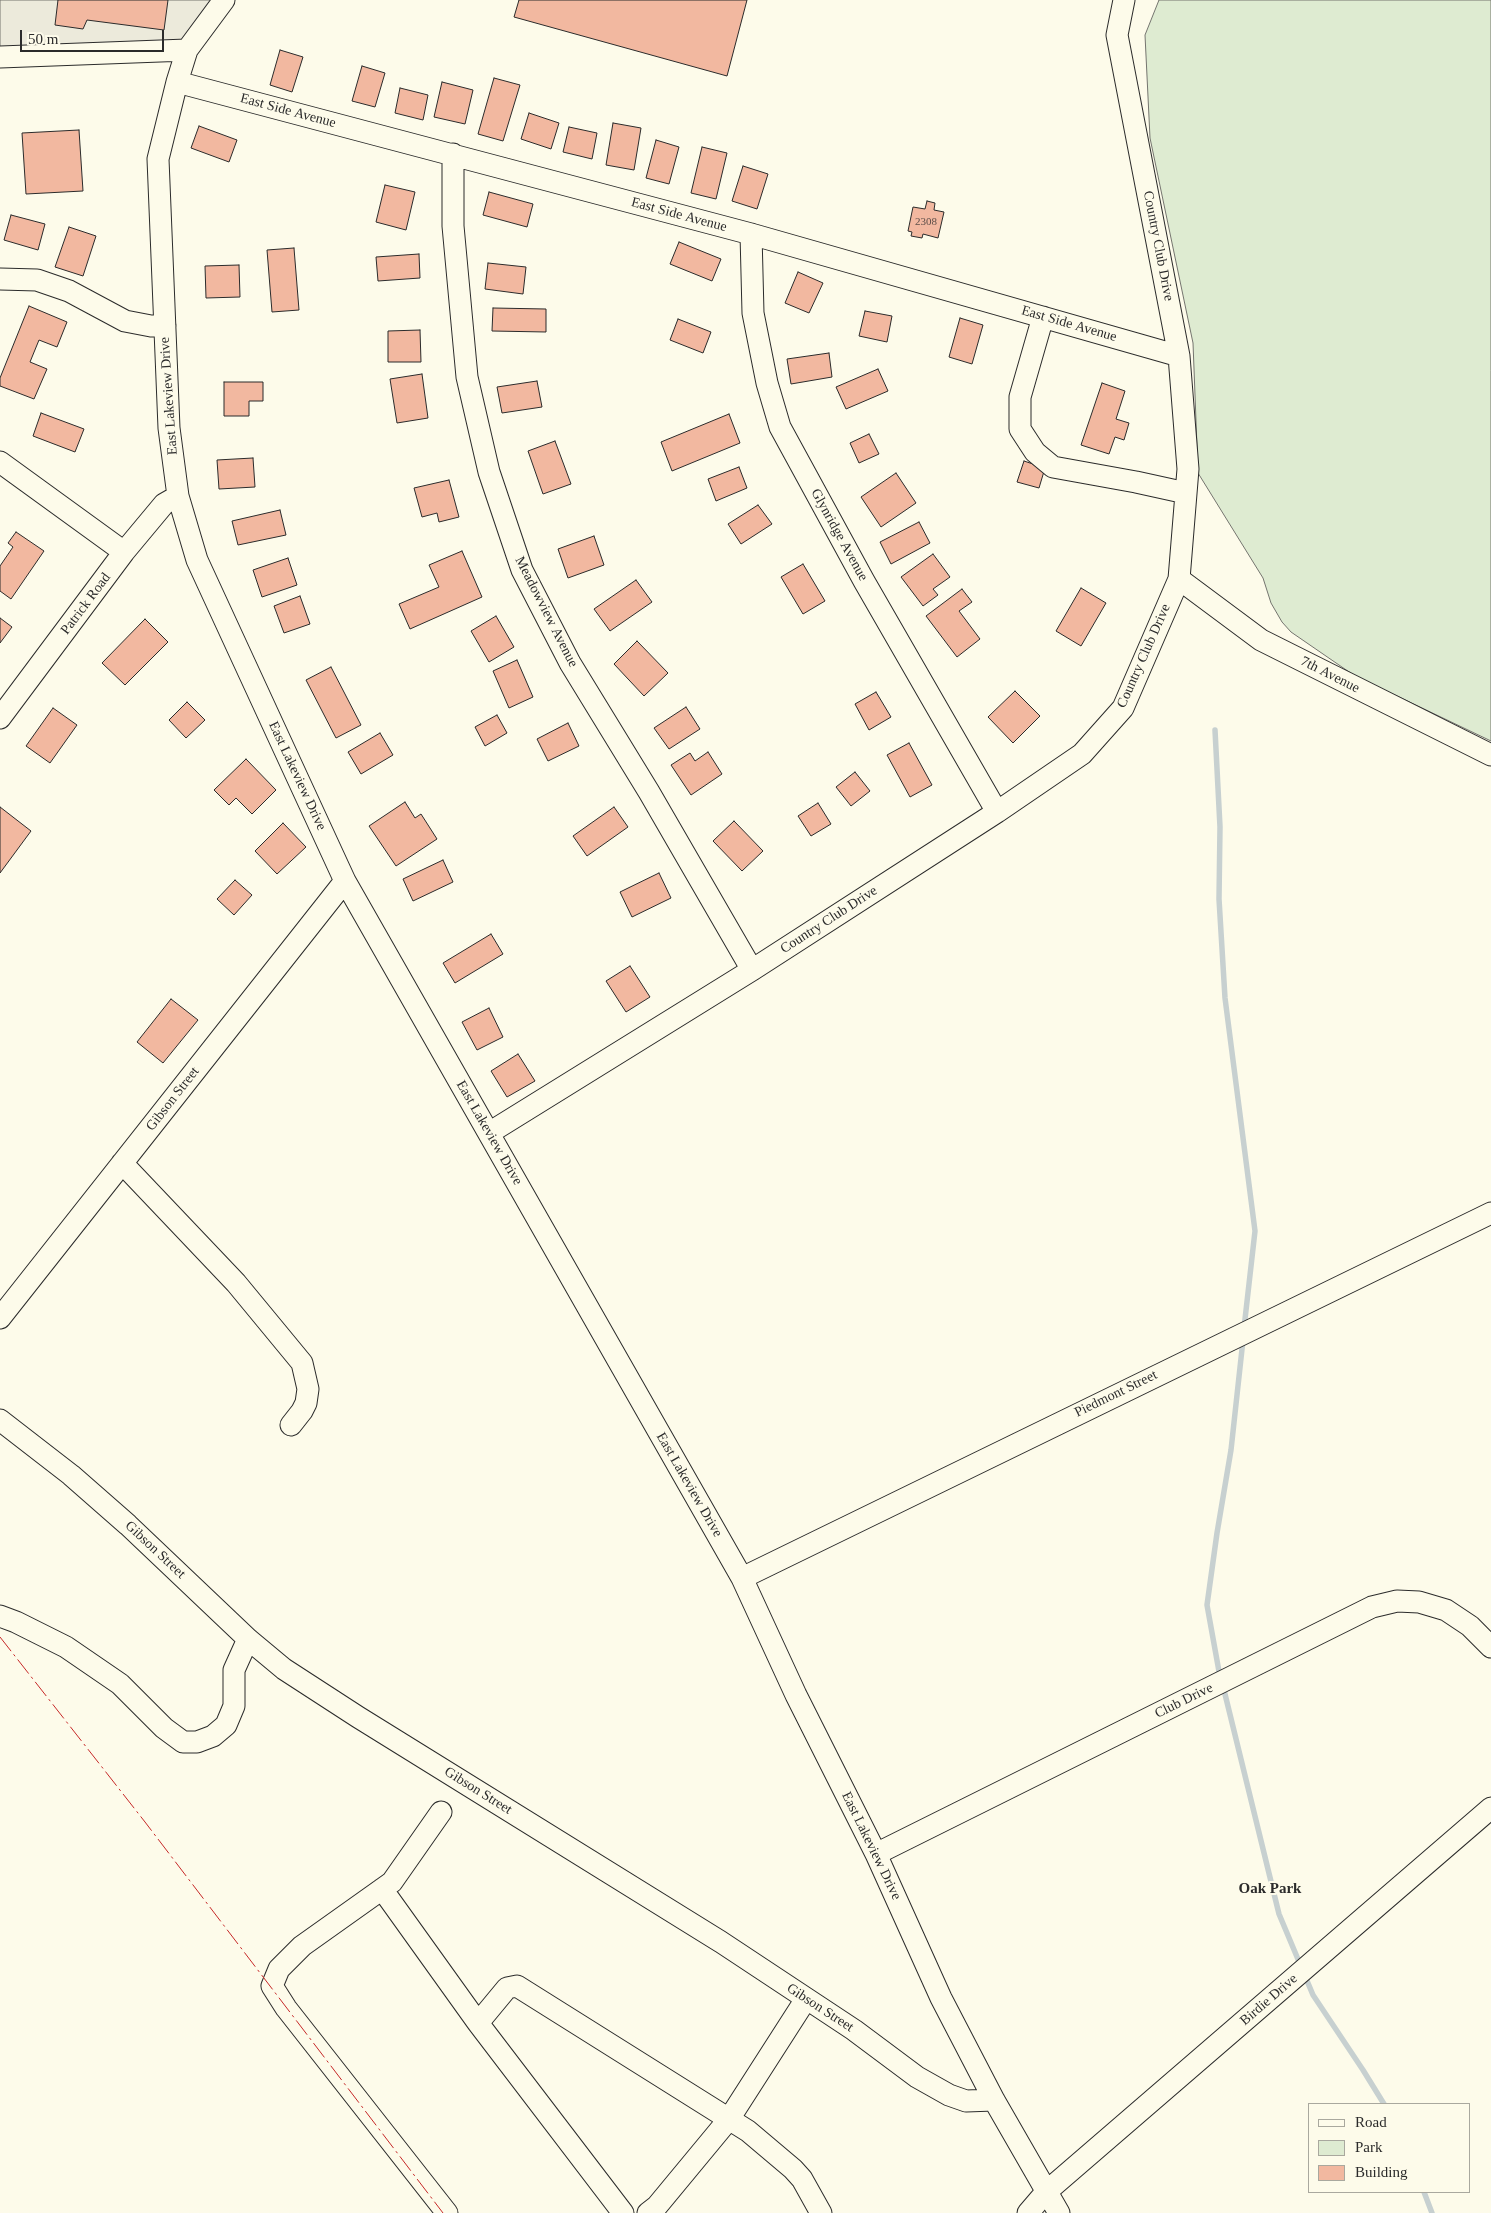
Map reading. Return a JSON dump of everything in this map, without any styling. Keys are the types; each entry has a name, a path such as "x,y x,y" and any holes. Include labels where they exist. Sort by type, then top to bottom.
{"street":[{"name":"East Lakeview Drive","path":"224,0 187,50 158,159 169,428 178,496 197,560 345,881 742,1578 796,1694 876,1854 941,1998 994,2100 1059,2213"},
{"name":"Country Club Drive","path":"489,1132 752,970 997,812 1082,754 1123,708 1179,579 1188,469 1179,356 1117,35 1124,0"},
{"path":"0,57 187,50"},
{"name":"East Side Avenue","path":"177,82 752,234 1179,356"},
{"name":"Meadowview Avenue","path":"453,154 453,226 467,377 489,472 522,570 570,663 649,792 752,970"},
{"name":"Glynridge Avenue","path":"752,234 753,313 767,383 780,427 864,581 997,812"},
{"path":"0,279 37,280 69,291 124,321 151,326 165,326"},
{"path":"1043,317 1020,397 1020,429 1036,452 1053,467 1186,493"},
{"path":"0,462 124,552"},
{"name":"Patrick Road","path":"0,718 124,552 164,504 178,496"},
{"name":"7th Avenue","path":"1179,579 1261,640 1491,755"},
{"name":"Gibson Street","path":"0,1318 345,881"},
{"path":"122,1163 236,1283 302,1363 308,1389 306,1403 290,1425"},
{"name":"Piedmont Street","path":"742,1578 1491,1213"},
{"name":"Gibson Street","path":"0,1420 71,1475 128,1525 248,1639 284,1668 358,1717 721,1942 854,2030 917,2077 949,2095 966,2101 994,2100"},
{"name":"Club Drive","path":"876,1854 1372,1607 1398,1601 1419,1602 1446,1610 1470,1626 1491,1646"},
{"path":"0,1616 66,1647 120,1684 164,1728 183,1742 197,1742 213,1736 226,1725 234,1706 234,1670 248,1639"},
{"name":"Birdie Drive","path":"1028,2213 1046,2192 1491,1808"},
{"path":"441,1812 392,1882 302,1946 279,1969 272,1986 286,2008 447,2213"},
{"path":"382,1889 478,2023 623,2213"},
{"path":"478,2023 507,1988 517,1986 748,2131 802,2179 821,2213"},
{"path":"648,2213 657,2206 729,2119 806,1999"},
{"path":"672,2213 673,2186"}],"green space":[{"path":"1159,0 1491,0 1491,741 1355,676 1291,632 1282,622 1271,603 1263,578 1198,473 1193,343 1150,138 1145,35"}],"shaded area":[{"path":"0,0 215,0 182,45 0,55"}],"building":[{"path":"58,0 168,0 164,30 87,20 83,29 55,25"},
{"path":"519,0 747,0 727,76 514,17"},
{"path":"280,50 303,57 292,92 270,85"},
{"path":"362,66 385,73 375,107 352,101"},
{"path":"494,78 520,85 503,141 478,134"},
{"path":"442,82 473,90 465,124 434,117"},
{"path":"400,88 428,95 423,120 395,113"},
{"path":"529,113 559,123 551,149 521,139"},
{"path":"613,123 641,128 634,170 606,165"},
{"path":"199,126 237,140 229,162 191,148"},
{"path":"569,127 597,133 592,159 563,152"},
{"path":"79,130 83,191 26,194 22,133"},
{"path":"656,140 679,147 669,184 646,178"},
{"path":"702,147 727,153 716,199 691,193"},
{"path":"743,166 768,174 757,209 732,201"},
{"path":"385,185 415,192 406,230 376,222"},
{"path":"489,192 533,204 527,227 483,215"},
{"path":"927,201 935,203 934,210 944,212 938,238 923,234 922,238 911,236 912,232 908,231 913,207 925,209"},
{"path":"11,215 45,224 38,250 4,240"},
{"path":"69,227 96,236 83,276 55,267"},
{"path":"679,242 721,259 712,281 670,264"},
{"path":"294,248 299,310 272,312 267,250"},
{"path":"419,254 420,278 378,281 376,257"},
{"path":"488,263 526,267 523,294 485,289"},
{"path":"239,265 240,297 206,298 205,266"},
{"path":"798,272 823,283 809,313 785,303"},
{"path":"29,306 67,322 57,347 39,340 30,362 47,369 34,399 0,386 0,378"},
{"path":"493,308 546,309 546,332 492,331"},
{"path":"865,311 892,316 887,342 859,336"},
{"path":"960,318 983,325 972,364 949,357"},
{"path":"678,319 711,332 703,353 670,340"},
{"path":"420,330 421,362 388,362 388,331"},
{"path":"829,353 832,377 791,384 787,359"},
{"path":"878,369 888,391 846,409 836,387"},
{"path":"422,374 428,418 397,423 390,379"},
{"path":"537,381 542,407 502,413 497,387"},
{"path":"224,382 263,382 263,401 249,401 249,416 224,416"},
{"path":"1102,383 1125,391 1116,419 1129,423 1124,440 1115,437 1109,454 1081,445"},
{"path":"41,413 84,429 75,452 33,436"},
{"path":"729,414 740,443 672,471 661,442"},
{"path":"869,434 879,454 859,463 850,443"},
{"path":"555,441 571,484 543,494 528,451"},
{"path":"253,458 255,487 219,489 217,460"},
{"path":"1024,461 1045,468 1039,488 1017,482"},
{"path":"739,467 747,488 716,501 708,479"},
{"path":"896,473 916,503 881,527 861,497"},
{"path":"449,480 459,517 439,522 437,513 422,517 414,488"},
{"path":"758,505 772,524 741,544 728,524"},
{"path":"280,510 286,535 238,545 232,521"},
{"path":"919,522 930,543 891,564 880,542"},
{"path":"16,532 44,551 11,599 0,591 0,566 13,547 8,543"},
{"path":"594,536 604,565 568,578 558,549"},
{"path":"462,551 482,597 410,629 399,604 439,587 429,565"},
{"path":"933,554 950,577 933,589 938,595 923,606 901,577"},
{"path":"288,558 297,585 262,597 253,570"},
{"path":"803,564 825,601 803,614 781,577"},
{"path":"636,580 652,602 610,631 594,609"},
{"path":"1081,588 1106,603 1081,646 1056,631"},
{"path":"962,589 972,602 959,611 980,639 957,657 926,616"},
{"path":"300,596 310,624 284,633 274,606"},
{"path":"496,616 514,647 489,662 471,631"},
{"path":"0,618 12,627 0,643"},
{"path":"145,619 168,642 125,685 102,663"},
{"path":"637,641 668,673 644,696 614,664"},
{"path":"517,660 533,697 509,708 493,671"},
{"path":"331,667 361,725 336,738 306,680"},
{"path":"1015,691 1040,716 1013,743 988,717"},
{"path":"876,692 891,717 869,730 855,704"},
{"path":"187,702 205,720 186,738 169,720"},
{"path":"686,707 700,729 669,749 654,728"},
{"path":"53,708 77,725 50,763 26,746"},
{"path":"497,715 507,733 485,746 475,727"},
{"path":"568,723 579,746 548,761 537,739"},
{"path":"380,733 393,755 361,774 348,752"},
{"path":"909,743 932,785 910,797 887,755"},
{"path":"708,752 722,774 691,795 671,765 690,753 695,761"},
{"path":"246,759 276,790 252,814 236,798 229,805 214,790"},
{"path":"855,772 870,791 851,806 836,787"},
{"path":"405,802 415,818 421,814 437,839 396,866 369,826"},
{"path":"818,803 831,824 811,836 798,816"},
{"path":"0,807 31,831 0,873"},
{"path":"614,807 628,827 587,856 573,836"},
{"path":"734,821 763,851 742,871 713,841"},
{"path":"283,823 306,847 277,874 255,851"},
{"path":"443,860 453,882 413,901 403,879"},
{"path":"659,873 671,898 632,917 620,892"},
{"path":"235,880 252,895 234,915 217,899"},
{"path":"491,934 503,954 455,983 443,963"},
{"path":"630,966 650,997 626,1012 606,981"},
{"path":"171,999 198,1020 163,1063 137,1042"},
{"path":"489,1008 503,1037 477,1050 462,1022"},
{"path":"518,1054 535,1081 507,1097 491,1071"}],"waterway":[{"path":"1215,730 1220,827 1219,899 1225,998 1255,1231 1244,1328"},
{"path":"1220,1677 1207,1605 1231,1450 1243,1340"},
{"path":"1223,1686 1279,1914 1313,1995 1383,2103"},
{"path":"1424,2193 1432,2213"}],"power":[{"path":"0,1637 145,1822 443,2213"}],"district":[{"name":"Oak Park","path":"1270,1889"}]}
